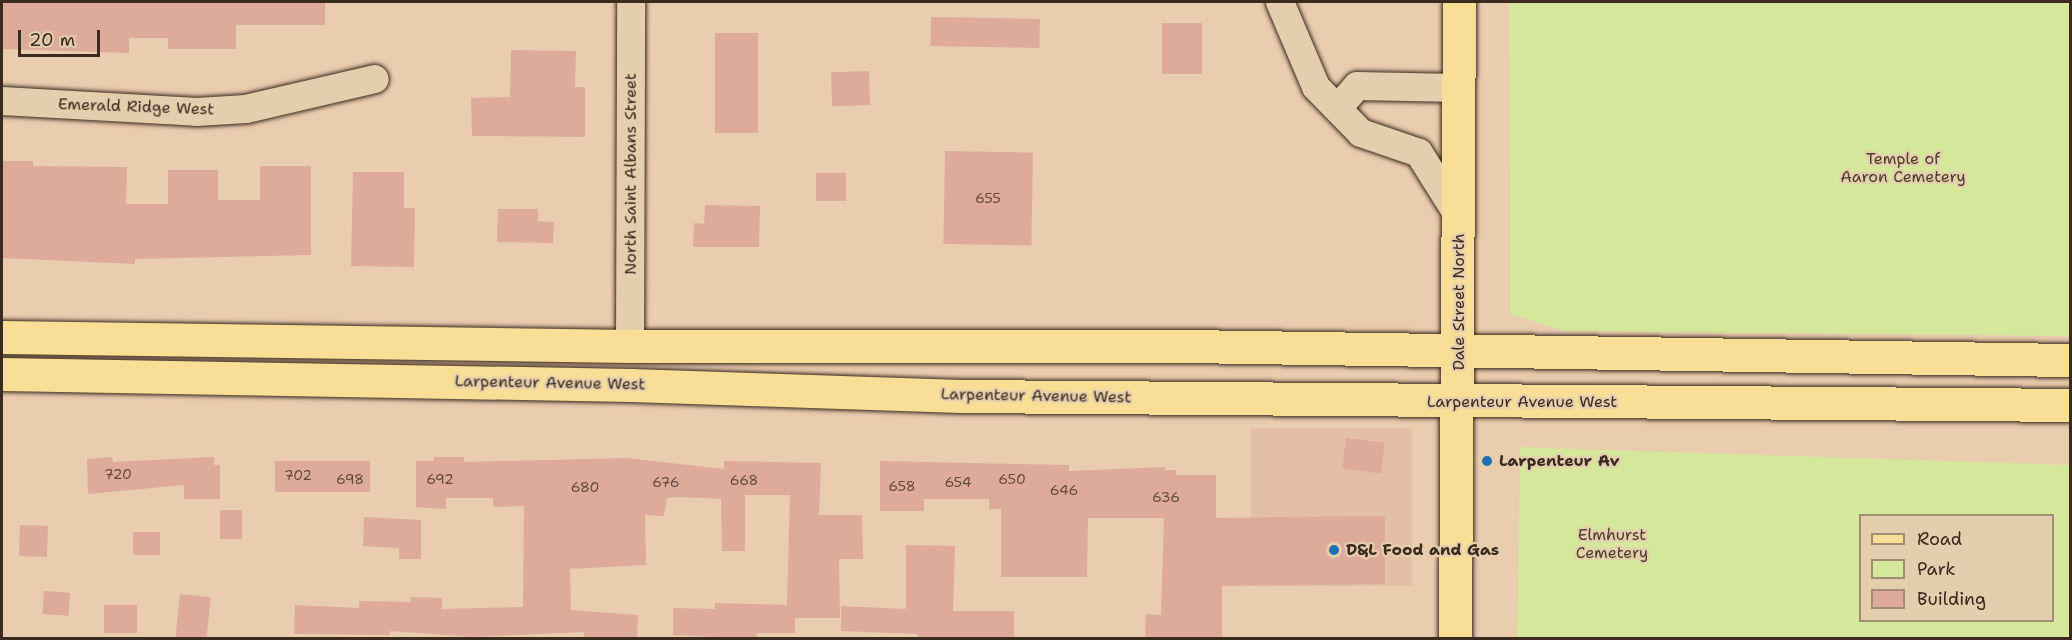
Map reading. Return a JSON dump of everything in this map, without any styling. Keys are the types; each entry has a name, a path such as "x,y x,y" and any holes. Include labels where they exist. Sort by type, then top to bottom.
{"main road":[{"name":"Dale Street North","path":"1455,639 1460,218 1459,2"},
{"path":"2,337 630,346 1187,346 2070,360"},
{"name":"Larpenteur Avenue West","path":"2,374 631,385 961,396 1458,402 2070,405"}],"street":[{"name":"North Saint Albans Street","path":"630,346 631,2"},
{"path":"1280,2 1316,87 1361,133 1419,153 1460,218"},
{"name":"Emerald Ridge West","path":"2,101 197,112 246,109 375,79"},
{"path":"1338,108 1357,86 1459,88"}],"shaded area":[{"path":"1251,428 1412,428 1412,586 1251,586"}],"green space":[{"name":"Temple of Aaron Cemetery","path":"1509,2 2070,2 2070,336 1564,331 1510,314"},
{"name":"Elmhurst Cemetery","path":"1520,447 2070,465 2070,638 1517,638"}],"building":[{"path":"3,2 325,2 325,25 236,25 236,49 168,49 168,38 129,38 129,53 3,49"},
{"path":"931,17 1040,19 1039,48 930,46"},
{"path":"1162,23 1202,23 1202,74 1162,74"},
{"path":"715,33 758,33 758,133 715,133"},
{"path":"511,50 576,51 575,87 585,87 585,137 472,136 471,98 510,97"},
{"path":"869,71 870,105 832,106 831,72"},
{"path":"945,151 1033,153 1031,246 943,244"},
{"path":"2,161 33,161 33,166 127,167 126,204 168,204 168,170 218,170 218,200 260,200 260,166 311,166 311,255 135,259 135,264 2,258"},
{"path":"353,172 404,172 404,208 415,208 414,267 351,266"},
{"path":"816,173 846,173 846,201 816,201"},
{"path":"705,205 760,206 759,247 693,247 694,223 704,224"},
{"path":"498,209 538,209 538,221 554,222 553,243 497,242"},
{"path":"1346,438 1385,443 1381,474 1342,469"},
{"path":"112,457 113,462 214,457 214,465 220,465 220,499 184,499 184,485 88,494 87,459"},
{"path":"434,457 464,457 464,462 626,458 724,469 724,461 821,463 819,515 862,515 863,559 839,559 840,618 795,618 795,633 757,633 757,639 673,635 673,608 715,609 715,603 787,605 790,495 745,495 745,551 722,551 721,499 667,498 664,516 645,515 646,565 570,569 571,610 638,615 637,639 584,639 584,632 473,637 390,631 390,635 294,634 295,605 359,608 359,601 411,602 411,597 442,598 442,609 523,607 524,506 493,507 493,498 446,498 446,509 416,507 416,461 434,461"},
{"path":"275,461 370,461 370,492 275,492"},
{"path":"880,461 1069,465 1069,471 1165,467 1165,470 1176,470 1176,475 1216,475 1216,518 1385,516 1385,584 1222,586 1222,639 1145,639 1146,614 1161,615 1164,518 1088,518 1087,577 1001,577 1001,509 989,509 989,499 924,499 924,511 880,511"},
{"path":"220,510 242,510 242,539 220,539"},
{"path":"364,517 421,520 421,559 399,559 399,548 363,546"},
{"path":"20,525 48,526 47,557 19,556"},
{"path":"133,532 160,532 160,555 133,555"},
{"path":"906,545 955,546 953,611 1014,611 1014,638 918,639 918,634 841,631 841,606 906,609"},
{"path":"44,591 70,593 68,616 42,614"},
{"path":"180,594 211,597 207,638 175,638"},
{"path":"104,605 137,605 137,633 104,633"}],"place":[{"name":"Larpenteur Av","path":"1487,461"},
{"name":"D&L Food and Gas","path":"1334,550"}]}
